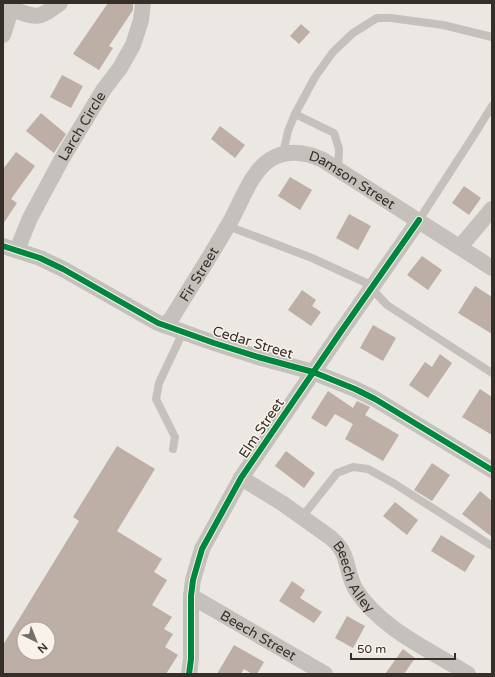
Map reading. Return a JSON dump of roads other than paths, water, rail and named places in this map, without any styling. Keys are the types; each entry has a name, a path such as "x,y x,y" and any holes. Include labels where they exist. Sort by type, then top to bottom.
{"street":[{"path":"3,35 12,6 32,16 39,16 46,14 60,3"},
{"name":"Larch Circle","path":"10,248 30,218 64,155 104,89 120,68 133,45 141,20 143,3"},
{"name":"Damson Street","path":"229,224 252,179 260,168 271,159 283,154 297,152 311,154 338,169 419,220 492,268"},
{"path":"460,247 492,209"},
{"name":"Elm Street","path":"189,674 191,658 191,596 193,580 202,549 241,478 419,220"},
{"name":"Fir Street","path":"164,325 175,313 202,271 229,224"},
{"name":"Cedar Street","path":"10,248 40,258 146,317 164,325 258,358 313,372 348,386 375,399 492,470"},
{"name":"Beech Alley","path":"241,478 302,517 338,544 346,560 351,581 356,590 368,606 392,627 412,642 468,674"},
{"name":"Beech Street","path":"191,596 325,674"}],"lane":[{"path":"283,154 288,131 295,114 315,77 333,52 353,33 377,18 391,18 444,25 492,37"},
{"path":"419,220 492,106"},
{"path":"295,114 334,133 339,149 338,169"},
{"path":"229,224 312,258 372,287 387,305 492,373"},
{"path":"173,449 175,437 156,399 159,383 183,332"},
{"path":"302,517 337,474 353,467 368,469 395,484 492,546"}]}
